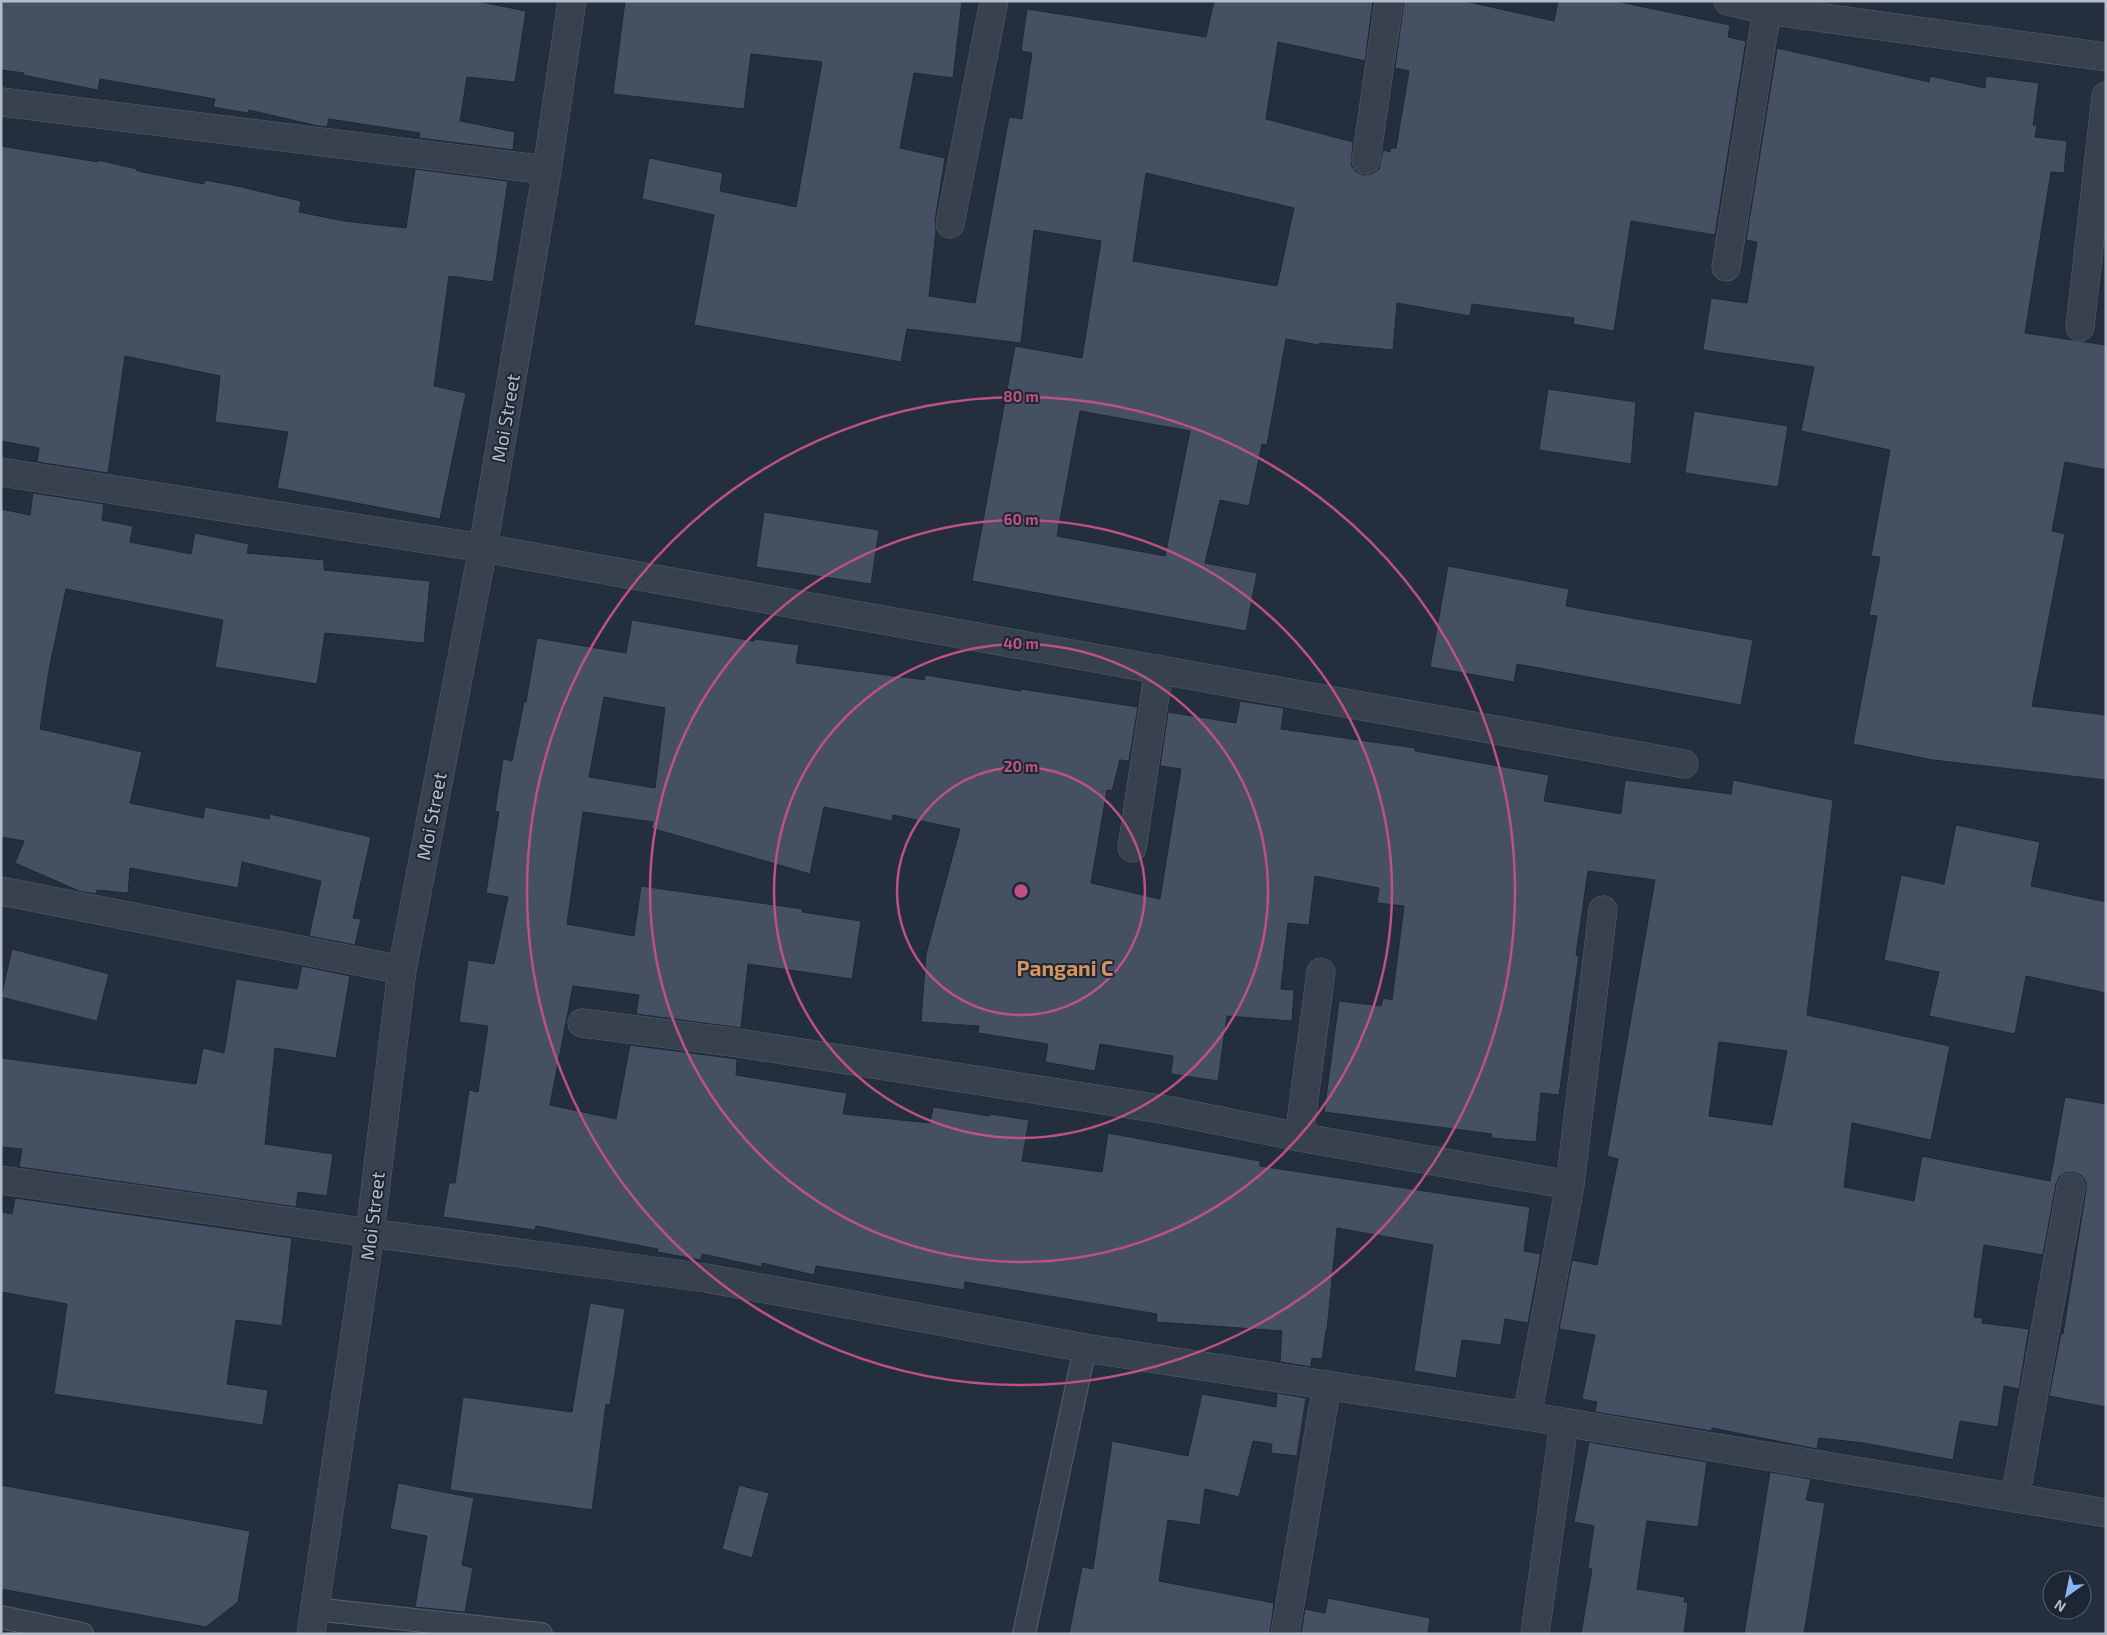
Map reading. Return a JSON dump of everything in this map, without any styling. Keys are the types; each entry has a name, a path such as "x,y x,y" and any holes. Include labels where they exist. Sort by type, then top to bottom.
{"street":[{"name":"Moi Street","path":"313,1622 370,1233 402,970 483,548 547,170 572,1"},
{"path":"950,224 994,1"},
{"path":"1366,160 1389,1"},
{"path":"1728,1 1767,10 2106,57"},
{"path":"1726,267 1767,10"},
{"path":"2080,327 2106,96"},
{"path":"1,102 547,170"},
{"path":"1,472 483,548 1684,764"},
{"path":"1132,848 1159,669"},
{"path":"1,891 402,970"},
{"path":"1527,1416 1570,1185 1602,910"},
{"path":"1299,1137 1321,972"},
{"path":"582,1023 732,1042 1167,1110 1299,1137 1570,1185"},
{"path":"1,1180 370,1233 706,1278 1085,1348 1527,1416 2106,1513"},
{"path":"2015,1498 2071,1187"},
{"path":"1285,1634 1328,1385"},
{"path":"1535,1634 1564,1423"}],"lane":[{"path":"1024,1634 1085,1348"},
{"path":"1,1617 82,1634"},
{"path":"313,1622 541,1634"}],"building":[{"path":"1,1 476,1 526,11 515,82 467,77 460,121 515,132 513,150 419,138 420,133 329,119 327,127 318,126 249,110 248,113 213,107 215,99 100,79 98,90 23,75 24,73 1,70"},
{"path":"625,1 962,1 953,78 914,73 900,148 945,158 935,221 936,231 929,296 975,303 1009,117 1022,119 1032,53 1021,51 1027,9 1206,37 1214,1 1373,1 1365,61 1278,42 1266,119 1353,142 1351,165 1356,172 1364,175 1372,174 1379,169 1383,150 1390,152 1391,148 1396,148 1409,71 1395,68 1404,1 1464,1 1554,21 1558,1 1615,1 1730,25 1728,37 1746,41 1715,235 1631,221 1614,331 1573,324 1574,318 1472,304 1470,316 1397,303 1393,350 1320,343 1319,345 1286,339 1267,445 1262,444 1249,506 1220,500 1205,563 1257,573 1246,631 972,581 1015,346 1082,358 1101,241 1034,230 1021,343 907,329 901,362 694,325 714,215 642,199 649,158 723,173 720,191 796,207 822,62 751,54 744,109 613,94","holes":["1146,173 1294,208 1277,286 1133,261","1080,411 1190,431 1165,556 1057,536"]},
{"path":"1777,48 1929,82 1930,76 1985,88 1986,76 2039,83 2033,125 2037,125 2035,137 2067,141 2064,173 2051,172 2025,333 2106,345 2106,470 2065,462 2052,531 2065,534 2032,706 2106,715 2106,780 1933,760 1853,744 1877,616 1869,615 1880,557 1871,556 1890,450 1801,431 1814,367 1703,350 1711,298 1747,303 1757,242 1746,240"},
{"path":"1,146 98,162 98,160 137,169 137,171 204,184 205,180 237,186 301,201 299,212 344,221 406,228 415,169 508,181 493,282 449,276 434,386 466,393 440,519 277,488 288,432 215,422 220,376 125,356 108,473 37,462 39,448 1,441"},
{"path":"1548,389 1636,402 1631,464 1539,450"},
{"path":"1694,411 1788,426 1778,487 1685,473"},
{"path":"33,493 104,504 102,520 133,526 130,542 191,554 195,533 249,544 247,553 324,560 324,570 430,581 424,643 325,633 317,684 215,667 223,620 66,589 49,670 40,729 142,752 130,803 203,818 205,807 269,819 270,814 371,837 353,918 361,919 355,945 309,936 321,881 242,862 238,888 130,868 128,893 97,890 96,894 79,891 15,863 24,841 1,837 1,509 30,515"},
{"path":"764,512 879,530 871,584 756,567"},
{"path":"1448,566 1569,589 1566,606 1753,640 1741,705 1517,664 1514,682 1430,667"},
{"path":"632,620 754,641 755,639 799,645 796,663 925,680 925,675 1021,691 1021,689 1138,707 1129,761 1120,760 1112,791 1107,790 1091,883 1160,899 1181,769 1160,766 1168,712 1236,723 1240,701 1284,708 1281,729 1415,748 1415,751 1549,775 1544,801 1621,814 1625,780 1731,794 1733,780 1833,800 1807,1015 1950,1046 1931,1140 1852,1123 1844,1187 1914,1201 1922,1156 2050,1181 2065,1097 2106,1104 2106,1407 2049,1396 2061,1333 2063,1334 2086,1190 2086,1182 2081,1175 2073,1172 2065,1173 2059,1177 2056,1184 2043,1255 1984,1245 1974,1317 1983,1318 1982,1323 2029,1329 2019,1389 2004,1386 1998,1427 1960,1421 1953,1460 1864,1443 1819,1438 1817,1449 1712,1428 1711,1431 1595,1412 1597,1402 1582,1399 1595,1335 1559,1329 1572,1260 1597,1265 1618,1159 1607,1156 1655,880 1588,871 1576,955 1579,956 1559,1095 1541,1093 1536,1142 1491,1138 1492,1134 1324,1112 1339,1001 1381,1006 1383,998 1392,1000 1404,906 1377,903 1379,888 1315,876 1309,925 1288,923 1281,989 1294,990 1292,1021 1227,1016 1218,1081 1171,1074 1173,1056 1100,1044 1095,1071 1045,1062 1048,1044 978,1033 979,1026 921,1022 926,954 960,829 893,815 892,821 824,807 810,874 651,828 653,822 583,812 567,924 634,936 641,886 803,909 802,912 861,921 852,979 748,964 741,1028 636,1014 639,995 573,986 550,1105 616,1119 630,1045 737,1059 736,1075 847,1093 843,1114 930,1123 933,1107 1029,1120 1022,1161 1102,1172 1108,1133 1260,1161 1260,1166 1530,1207 1524,1251 1541,1254 1528,1323 1505,1319 1501,1345 1462,1340 1456,1378 1414,1371 1433,1245 1337,1228 1327,1330 1322,1359 1312,1358 1311,1367 1280,1362 1282,1331 1156,1322 1157,1314 965,1282 964,1290 816,1266 814,1275 762,1263 762,1267 702,1254 701,1260 657,1252 658,1249 536,1226 535,1230 443,1217 449,1183 455,1183 469,1090 478,1092 488,1026 459,1022 468,960 494,964 508,897 486,893 499,812 495,811 503,759 512,761 524,702 526,702 537,638 626,653","holes":["604,697 665,708 655,788 589,777","1719,1042 1787,1051 1772,1125 1709,1116"]},
{"path":"1956,825 2040,842 2031,886 2106,902 2106,993 2026,976 2015,1034 1929,1016 1939,972 1884,960 1901,875 1944,884"},
{"path":"12,949 109,974 97,1021 1,997"},
{"path":"302,966 350,976 336,1058 275,1048 265,1144 333,1154 327,1196 298,1192 296,1207 19,1167 22,1149 1,1147 1,1058 196,1084 203,1048 224,1053 236,979 297,989"},
{"path":"15,1198 292,1238 282,1326 236,1320 227,1384 268,1390 263,1425 54,1394 67,1304 1,1292 1,1212 12,1214"},
{"path":"590,1303 625,1309 610,1405 606,1404 592,1510 450,1490 463,1397 572,1412"},
{"path":"1277,1393 1306,1398 1297,1456 1271,1453 1272,1444 1253,1441 1239,1497 1205,1489 1200,1525 1168,1520 1159,1581 1274,1603 1270,1634 1069,1634 1082,1567 1093,1569 1112,1441 1188,1456 1202,1394 1276,1407"},
{"path":"1589,1442 1707,1462 1698,1527 1647,1521 1637,1589 1685,1597 1684,1602 1688,1602 1684,1634 1581,1634 1592,1569 1588,1568 1594,1526 1574,1522"},
{"path":"1770,1472 1811,1479 1806,1500 1825,1503 1804,1634 1744,1634"},
{"path":"398,1483 474,1498 462,1565 473,1568 465,1612 415,1607 427,1536 390,1529"},
{"path":"1,1485 250,1531 238,1602 206,1627 1,1589"},
{"path":"739,1485 769,1493 752,1558 722,1549"},
{"path":"1328,1598 1430,1618 1428,1634 1301,1634 1305,1609 1325,1613"}],"district":[{"name":"Pangani C","path":"1065,967"}]}
